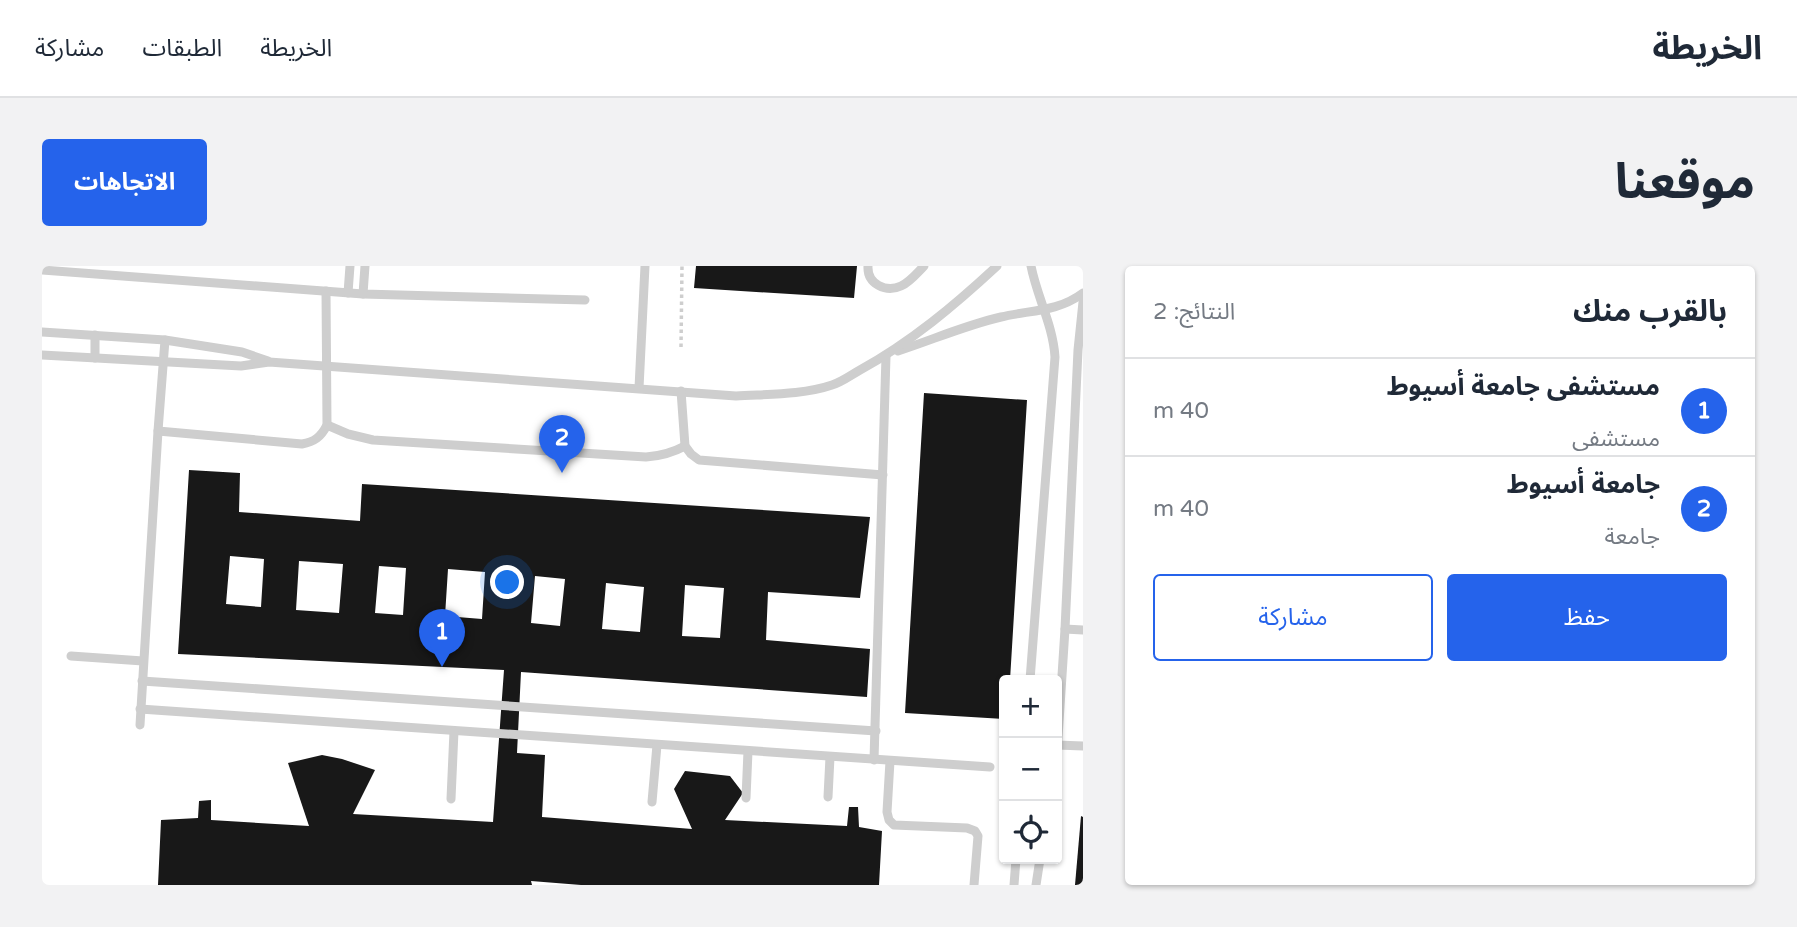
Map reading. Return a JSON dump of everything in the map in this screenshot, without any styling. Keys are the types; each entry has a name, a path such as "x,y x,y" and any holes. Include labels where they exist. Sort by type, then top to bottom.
{"lane":[{"path":"348,293 350,266"},
{"path":"363,293 366,266"},
{"path":"639,388 645,266"},
{"path":"868,266 867,274 871,279 883,287 891,288 906,283 924,266"},
{"path":"42,355 241,366 269,362 736,396 773,394 833,385 886,356 925,328 997,266"},
{"path":"1030,675 1055,357 1053,333 1034,282 1031,266"},
{"path":"42,270 348,293 585,300"},
{"path":"158,431 302,444 317,439 327,425 326,291"},
{"path":"886,356 983,321 1066,304 1083,293"},
{"path":"1058,738 1078,350 1083,302"},
{"path":"42,332 165,340 242,352 269,362"},
{"path":"95,335 95,358"},
{"path":"140,725 165,340"},
{"path":"874,760 886,356"},
{"path":"681,391 685,446 699,460 883,475"},
{"path":"327,425 373,440 646,457 661,456 685,446"},
{"path":"1065,629 1083,630"},
{"path":"71,656 143,661"},
{"path":"142,681 876,731"},
{"path":"140,709 990,767"},
{"path":"451,799 454,731"},
{"path":"652,802 657,745"},
{"path":"1062,747 1083,746"},
{"path":"746,798 748,751"},
{"path":"828,797 830,757"},
{"path":"890,761 887,812 889,820 894,825 967,828 975,831 978,836 974,885"},
{"path":"1014,885 1016,864"},
{"path":"1036,885 1039,864"}],"path":[{"path":"681,347 682,266"}],"building":[{"path":"696,266 857,266 854,298 694,288"},
{"path":"924,393 1027,400 1010,675 999,675 999,719 905,713"},
{"path":"189,470 240,473 239,512 360,521 362,484 870,517 860,598 768,592 766,640 870,649 867,697 521,672 517,753 545,755 542,817 692,829 674,789 685,771 730,776 743,793 725,820 847,826 849,807 858,807 859,827 882,831 879,885 581,885 531,881 532,885 158,885 161,820 198,818 199,801 211,800 211,820 309,826 288,763 322,755 375,770 353,814 493,822 504,670 178,654","holes":["230,556 264,559 261,607 226,604","299,561 343,564 339,613 296,610","379,566 406,568 403,615 375,613","448,569 485,572 482,619 445,616","535,576 565,579 560,626 531,623","606,583 644,587 640,632 602,629","685,585 724,588 720,638 682,636"]},
{"path":"1081,816 1083,885 1075,885"}],"place":[{"name":"جامعة أسيوط","path":"562,473"},
{"name":"مستشفی جامعة أسيوط","path":"442,667"}]}
